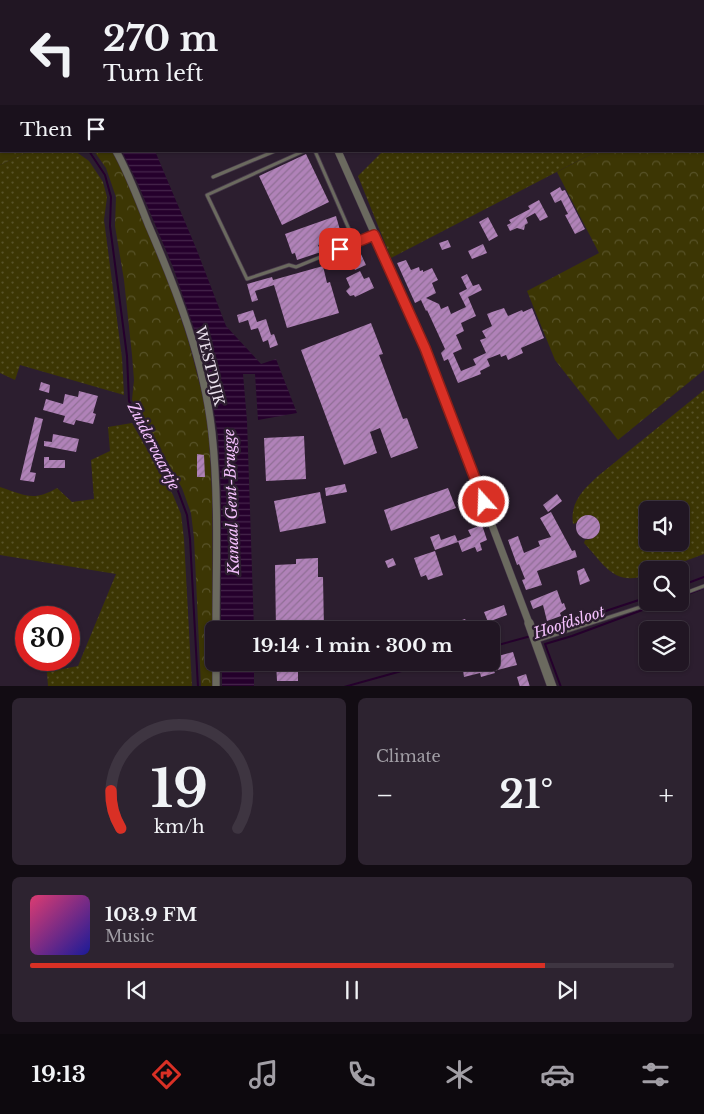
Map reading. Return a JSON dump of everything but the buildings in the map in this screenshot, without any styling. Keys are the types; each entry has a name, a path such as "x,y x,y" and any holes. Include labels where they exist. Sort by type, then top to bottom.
{"street":[{"name":"WESTDIJK","path":"116,152 168,269 192,341 207,399 212,434 215,492 216,621"},
{"path":"338,152 446,400 552,686"},
{"path":"216,671 216,686"}],"lane":[{"path":"213,177 273,152"},
{"path":"302,152 207,195 247,279 289,265 296,267 374,235"},
{"path":"315,152 355,243"},
{"path":"689,592 704,586"},
{"path":"535,642 639,608"}],"green space":[{"path":"0,152 28,152 0,165"},
{"path":"28,152 76,152 89,161 103,182 107,197 104,220 122,358 124,395 20,365 15,380 0,373 0,165"},
{"path":"95,152 113,152 131,188 165,270 189,343 204,401 209,436 212,494 213,621 205,621 205,671 213,671 213,686 201,686 194,538 191,513 182,488 132,400 134,380 124,280 115,226 116,197 106,168"},
{"path":"382,152 595,152 391,258 358,176"},
{"path":"595,152 704,152 704,370 618,440 555,360 527,291 599,253 557,172"},
{"path":"704,390 704,554 685,561 639,561 639,577 626,578 618,576 604,566 584,543 585,540 599,533 600,527 595,517 589,515 573,524 574,509 583,492 598,476"},
{"path":"132,423 173,495 181,514 192,686 48,686 47,672 80,671 80,661 116,574 0,555 0,487 29,496 41,495 57,488 72,502 94,499 91,460 110,451 108,427"}],"water":[{"name":"Kanaal Gent-Brugge","path":"122,152 155,152 196,248 226,326 261,364 276,359 297,413 258,420 255,374 243,374 247,421 254,621 221,621 221,493 218,436 212,399 198,340 173,267"},
{"path":"222,671 254,671 254,686 222,686"}],"waterway":[{"name":"Zuidervaartje","path":"90,152 105,175 111,197 110,226 127,356 129,401 178,491 187,515 198,686"},
{"name":"Hoofdsloot","path":"689,583 704,577"},
{"path":"689,594 704,588"},
{"name":"Hoofdsloot","path":"536,634 639,600"},
{"path":"561,686 545,644 640,611"},
{"name":"Hoofdsloot","path":"500,645 531,636"},
{"name":"Hoofdsloot","path":"348,686 402,671"}],"route":[{"path":"340,249 374,235 425,348 484,502"}]}
